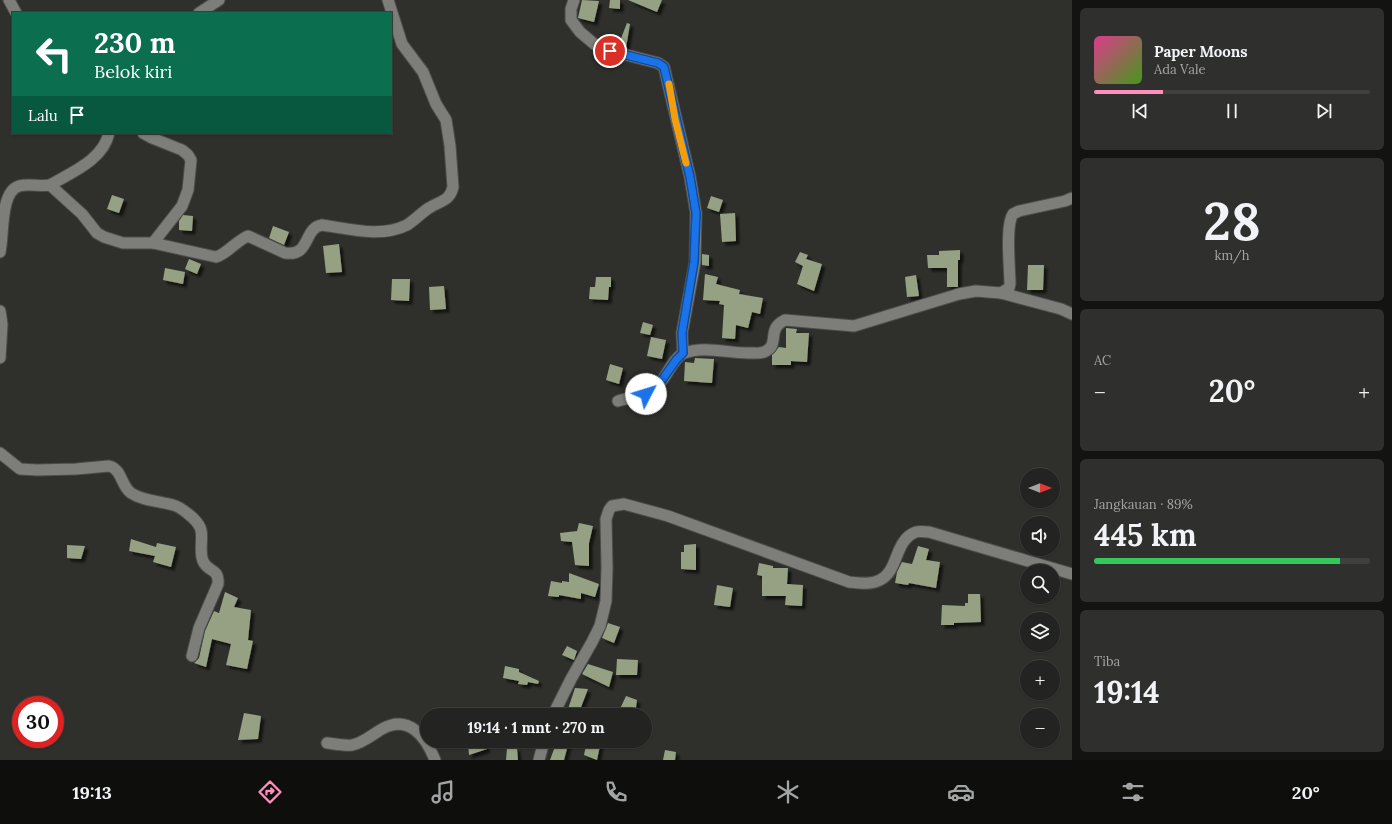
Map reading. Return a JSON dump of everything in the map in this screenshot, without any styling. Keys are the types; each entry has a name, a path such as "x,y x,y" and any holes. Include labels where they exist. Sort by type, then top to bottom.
{"street":[{"path":"9,0 15,12"},
{"path":"201,12 219,0"},
{"path":"388,0 392,12"},
{"path":"574,0 571,9 571,20 580,32 599,48 658,63 664,67 675,119 690,177 696,213 694,262 683,329 683,353"},
{"path":"50,184 82,214 98,233 104,237 123,243 153,243 216,257 248,236 285,253 297,253 302,249 312,230 322,225 366,231 384,232 395,230 416,219 429,208 448,197 453,187 450,146 446,120 436,104 423,72 402,44 392,13"},
{"path":"0,252 6,203 8,194 12,189 26,185 43,186 50,184 96,156 106,144 109,134"},
{"path":"145,134 182,150 191,160 188,190 182,206 153,243"},
{"path":"1001,293 1009,288 1010,284 1010,223 1013,215 1025,209 1065,201 1072,198"},
{"path":"618,401 646,394 662,380 676,360 683,353 694,350 744,353 762,353 767,351 772,346 775,328 785,320 854,326 959,294 976,292 1001,293 1072,314"},
{"path":"0,311 2,324 0,351"},
{"path":"0,453 16,467 25,469 37,470 114,467 126,488 130,492 156,502 174,505 184,510 197,522 201,530 202,560 206,566 217,574 218,584 200,628 192,656"},
{"path":"557,708 571,679 600,626 606,601 606,519 608,510 612,506 624,504 668,516 849,582 865,584 880,580 889,574 900,548 908,537 917,532 929,532 1072,574"},
{"path":"327,743 352,745 361,742 384,728 396,724 404,724 417,731 422,736 431,749 435,760"},
{"path":"539,760 542,748"}],"building":[{"path":"582,0 599,1 594,22 578,18"},
{"path":"610,0 620,0 620,9 609,8"},
{"path":"628,0 662,0 657,12"},
{"path":"627,23 630,24 626,48 618,46"},
{"path":"112,195 124,199 119,213 107,209"},
{"path":"711,196 723,200 719,212 707,208"},
{"path":"735,213 736,241 722,242 720,214"},
{"path":"183,215 193,216 192,231 179,230 179,221"},
{"path":"273,226 289,232 284,245 269,238"},
{"path":"339,244 342,272 326,273 323,246"},
{"path":"960,250 960,260 958,260 958,287 947,287 947,268 928,268 927,255 939,255 939,251"},
{"path":"800,252 808,255 806,259 822,264 814,291 797,284 803,266 795,262"},
{"path":"702,254 709,255 709,266 702,265"},
{"path":"189,259 201,264 197,274 185,269"},
{"path":"1028,265 1044,265 1043,290 1027,290"},
{"path":"165,268 185,272 183,284 163,280"},
{"path":"705,274 718,277 716,284 740,290 739,294 763,298 760,314 752,312 748,328 736,325 735,339 722,338 724,305 719,304 720,301 703,300"},
{"path":"916,275 919,296 907,297 905,277"},
{"path":"596,277 611,277 611,287 609,287 608,300 589,299 590,287 595,287"},
{"path":"392,279 410,279 409,301 391,300"},
{"path":"444,286 446,309 430,310 429,287"},
{"path":"643,322 653,325 650,335 640,333"},
{"path":"786,328 797,329 796,333 809,333 807,362 791,361 791,365 772,365 772,355 779,347 786,348"},
{"path":"651,337 666,340 662,359 647,356"},
{"path":"695,358 714,359 712,383 684,381 685,362 694,363"},
{"path":"610,364 623,368 619,384 606,380"},
{"path":"579,523 593,526 589,543 589,566 575,565 572,542 561,541 560,533 577,531"},
{"path":"131,539 156,547 157,543 176,547 171,567 153,562 155,556 129,551"},
{"path":"696,544 696,570 681,569 681,552 684,552 684,545"},
{"path":"67,545 85,546 81,559 67,558"},
{"path":"918,546 929,549 926,560 940,562 936,588 909,583 908,585 895,583 897,572 902,562 912,564"},
{"path":"759,563 773,566 773,568 788,568 787,584 803,585 802,606 785,605 786,596 762,596 762,576 757,575"},
{"path":"569,573 599,584 595,597 581,593 581,599 559,595 559,597 548,596 551,581 562,583 562,581 569,582"},
{"path":"717,585 733,588 730,607 714,605"},
{"path":"225,592 238,598 234,607 251,610 248,640 253,641 247,669 226,665 231,644 212,639 206,667 194,663 199,658 205,631 214,611 219,613"},
{"path":"968,594 980,594 981,622 941,625 942,605 965,606 965,603 968,603"},
{"path":"608,623 620,627 614,643 602,638"},
{"path":"567,646 577,651 574,660 562,655"},
{"path":"617,659 638,660 637,675 616,675"},
{"path":"588,664 613,672 609,687 582,674"},
{"path":"505,666 519,669 519,672 539,681 538,684 528,682 527,685 518,684 519,681 503,678"},
{"path":"575,688 588,689 581,708 568,708"},
{"path":"626,696 637,700 636,708 620,708"},
{"path":"244,713 261,716 258,739 238,740"},
{"path":"468,748 487,749 469,755"},
{"path":"507,748 517,748 518,760 506,760"},
{"path":"554,748 567,748 564,760 550,760"},
{"path":"586,748 600,748 597,760 584,755"},
{"path":"665,750 676,752 675,760 663,760"}],"slow traffic":[{"path":"669,84 675,119 686,163"}],"route":[{"path":"610,51 648,62 658,63 664,67 675,119 690,177 696,213 696,242 693,277 682,333 683,353 676,360 662,380 646,394"}]}
